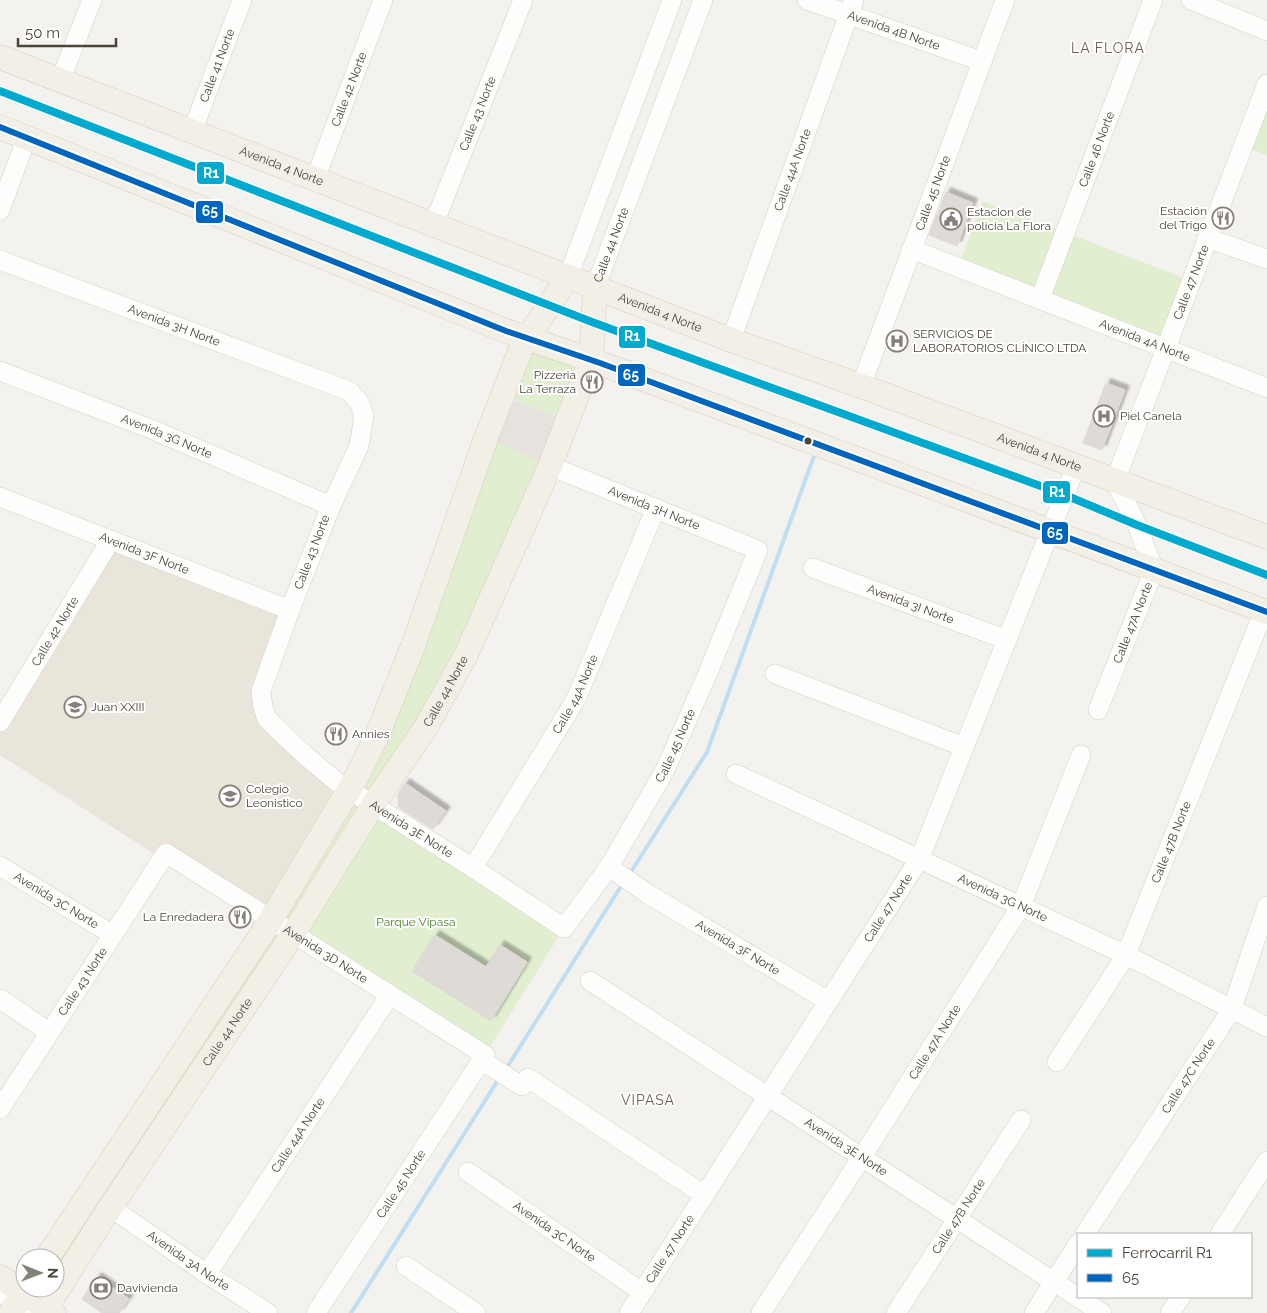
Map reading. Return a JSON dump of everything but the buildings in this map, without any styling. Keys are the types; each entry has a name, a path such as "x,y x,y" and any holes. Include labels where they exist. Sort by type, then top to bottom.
{"main road":[{"name":"Avenida 4 Norte","path":"0,57 731,340 861,386 1267,538"},
{"path":"0,127 526,338 591,359 1265,611"},
{"name":"Calle 44 Norte","path":"54,1248 271,920 350,790 376,738 413,646 486,438 522,346 568,277"},
{"name":"Calle 44 Norte","path":"28,1304 110,1208 293,934 373,805 426,726 466,655 550,466 591,359 595,288"},
{"path":"0,1277 28,1304"}],"street":[{"path":"60,80 92,0"},
{"name":"Calle 41 Norte","path":"192,132 242,0"},
{"name":"Calle 42 Norte","path":"315,179 383,0"},
{"name":"Calle 43 Norte","path":"433,226 522,0"},
{"name":"Calle 44 Norte","path":"568,277 672,0"},
{"name":"Calle 44 Norte","path":"595,288 703,0"},
{"name":"Avenida 4B Norte","path":"808,0 851,7 981,62"},
{"name":"Calle 45 Norte","path":"861,386 1005,0"},
{"name":"Calle 46 Norte","path":"1040,299 1153,0"},
{"path":"1191,0 1267,31"},
{"name":"Calle 44A Norte","path":"731,340 851,7"},
{"name":"Calle 47 Norte","path":"1115,481 1267,84"},
{"path":"0,210 27,138"},
{"path":"1207,238 1267,259"},
{"name":"Avenida 4A Norte","path":"911,249 1267,388"},
{"name":"Avenida 3H Norte","path":"0,260 349,391"},
{"name":"Avenida 3G Norte","path":"0,371 151,429 331,506"},
{"name":"Calle 43 Norte","path":"268,720 263,706 262,691 290,610 331,506 359,446 364,416 359,402 349,391"},
{"name":"Avenida 3H Norte","path":"550,466 758,550"},
{"name":"Calle 47 Norte","path":"629,1313 920,858 1076,466"},
{"name":"Calle 47A Norte","path":"1098,710 1154,570 1137,526 1115,481"},
{"name":"Avenida 3F Norte","path":"1,499 290,610"},
{"name":"Calle 44A Norte","path":"473,868 576,699 656,508"},
{"name":"Calle 42 Norte","path":"0,722 110,540"},
{"name":"Calle 45 Norte","path":"564,928 616,872 707,675 758,550"},
{"name":"Avenida 3I Norte","path":"813,568 1007,640"},
{"name":"Calle 47B Norte","path":"1057,1062 1126,955 1265,611"},
{"path":"775,674 964,747"},
{"name":"Avenida 3E Norte","path":"268,720 337,782 564,928"},
{"name":"Calle 47A Norte","path":"761,1313 862,1158 1021,906 1081,755"},
{"name":"Avenida 3G Norte","path":"736,774 1126,955 1267,1027"},
{"name":"Calle 43 Norte","path":"0,1109 166,853"},
{"name":"Avenida 3D Norte","path":"166,853 390,995 503,1071 704,1195"},
{"name":"Avenida 3C Norte","path":"0,866 112,935"},
{"name":"Avenida 3F Norte","path":"616,872 644,891 828,1001"},
{"name":"Calle 47C Norte","path":"1086,1233 1232,1009 1267,906"},
{"name":"Avenida 3E Norte","path":"590,981 1077,1297"},
{"name":"Calle 44A Norte","path":"207,1274 390,995"},
{"path":"0,999 49,1032"},
{"name":"Calle 45 Norte","path":"316,1313 503,1071"},
{"name":"Calle 47B Norte","path":"896,1313 1020,1120"},
{"path":"1221,1233 1267,1161"},
{"name":"Avenida 3C Norte","path":"468,1172 642,1292"},
{"name":"Avenida 3A Norte","path":"110,1208 268,1313"},
{"path":"1034,1313 1077,1246"},
{"path":"406,1266 476,1313"},
{"name":"Avenida 3E Norte","path":"1078,1298 1102,1313"},
{"path":"1170,1313 1180,1298"}],"shaded area":[{"path":"503,395 567,421 550,466 486,438"},
{"path":"110,541 290,610 263,707 350,790 271,920 162,859 0,755 0,722"}],"green space":[{"path":"1267,104 1267,155 1250,149"},
{"path":"983,201 1187,279 1164,342 959,264"},
{"path":"522,346 591,359 567,421 503,395"},
{"name":"Parque Vipasa","path":"486,438 550,466 466,655 373,804 564,928 485,1055 293,934 65,1279 65,1248 61,1248 342,803"},
{"path":"36,1298 53,1298 46,1308"}],"waterway":[{"path":"629,875 707,752 814,456"},
{"path":"506,1069 623,883"},
{"path":"351,1313 500,1077"}],"rail line":[{"name":"R1","path":"0,91 592,322 1065,495 1267,575"}],"transit line":[{"name":"65","path":"0,127 506,331 600,363 1267,612"}],"place":[{"name":"Estación del Trigo","path":"1223,218"},
{"name":"Estacion de policia La Flora","path":"951,219"},
{"name":"SERVICIOS DE LABORATORIOS CLÍNICO LTDA","path":"897,341"},
{"name":"Pizzeria La Terraza","path":"592,382"},
{"name":"Piel Canela","path":"1104,416"},
{"name":"Juan XXIII","path":"75,707"},
{"name":"Annies","path":"336,734"},
{"name":"Colegio Leonistico","path":"230,796"},
{"name":"La Enredadera","path":"240,917"},
{"name":"Davivienda","path":"101,1288"}],"district":[{"name":"LA FLORA","path":"1108,48"},
{"name":"VIPASA","path":"648,1100"}]}
